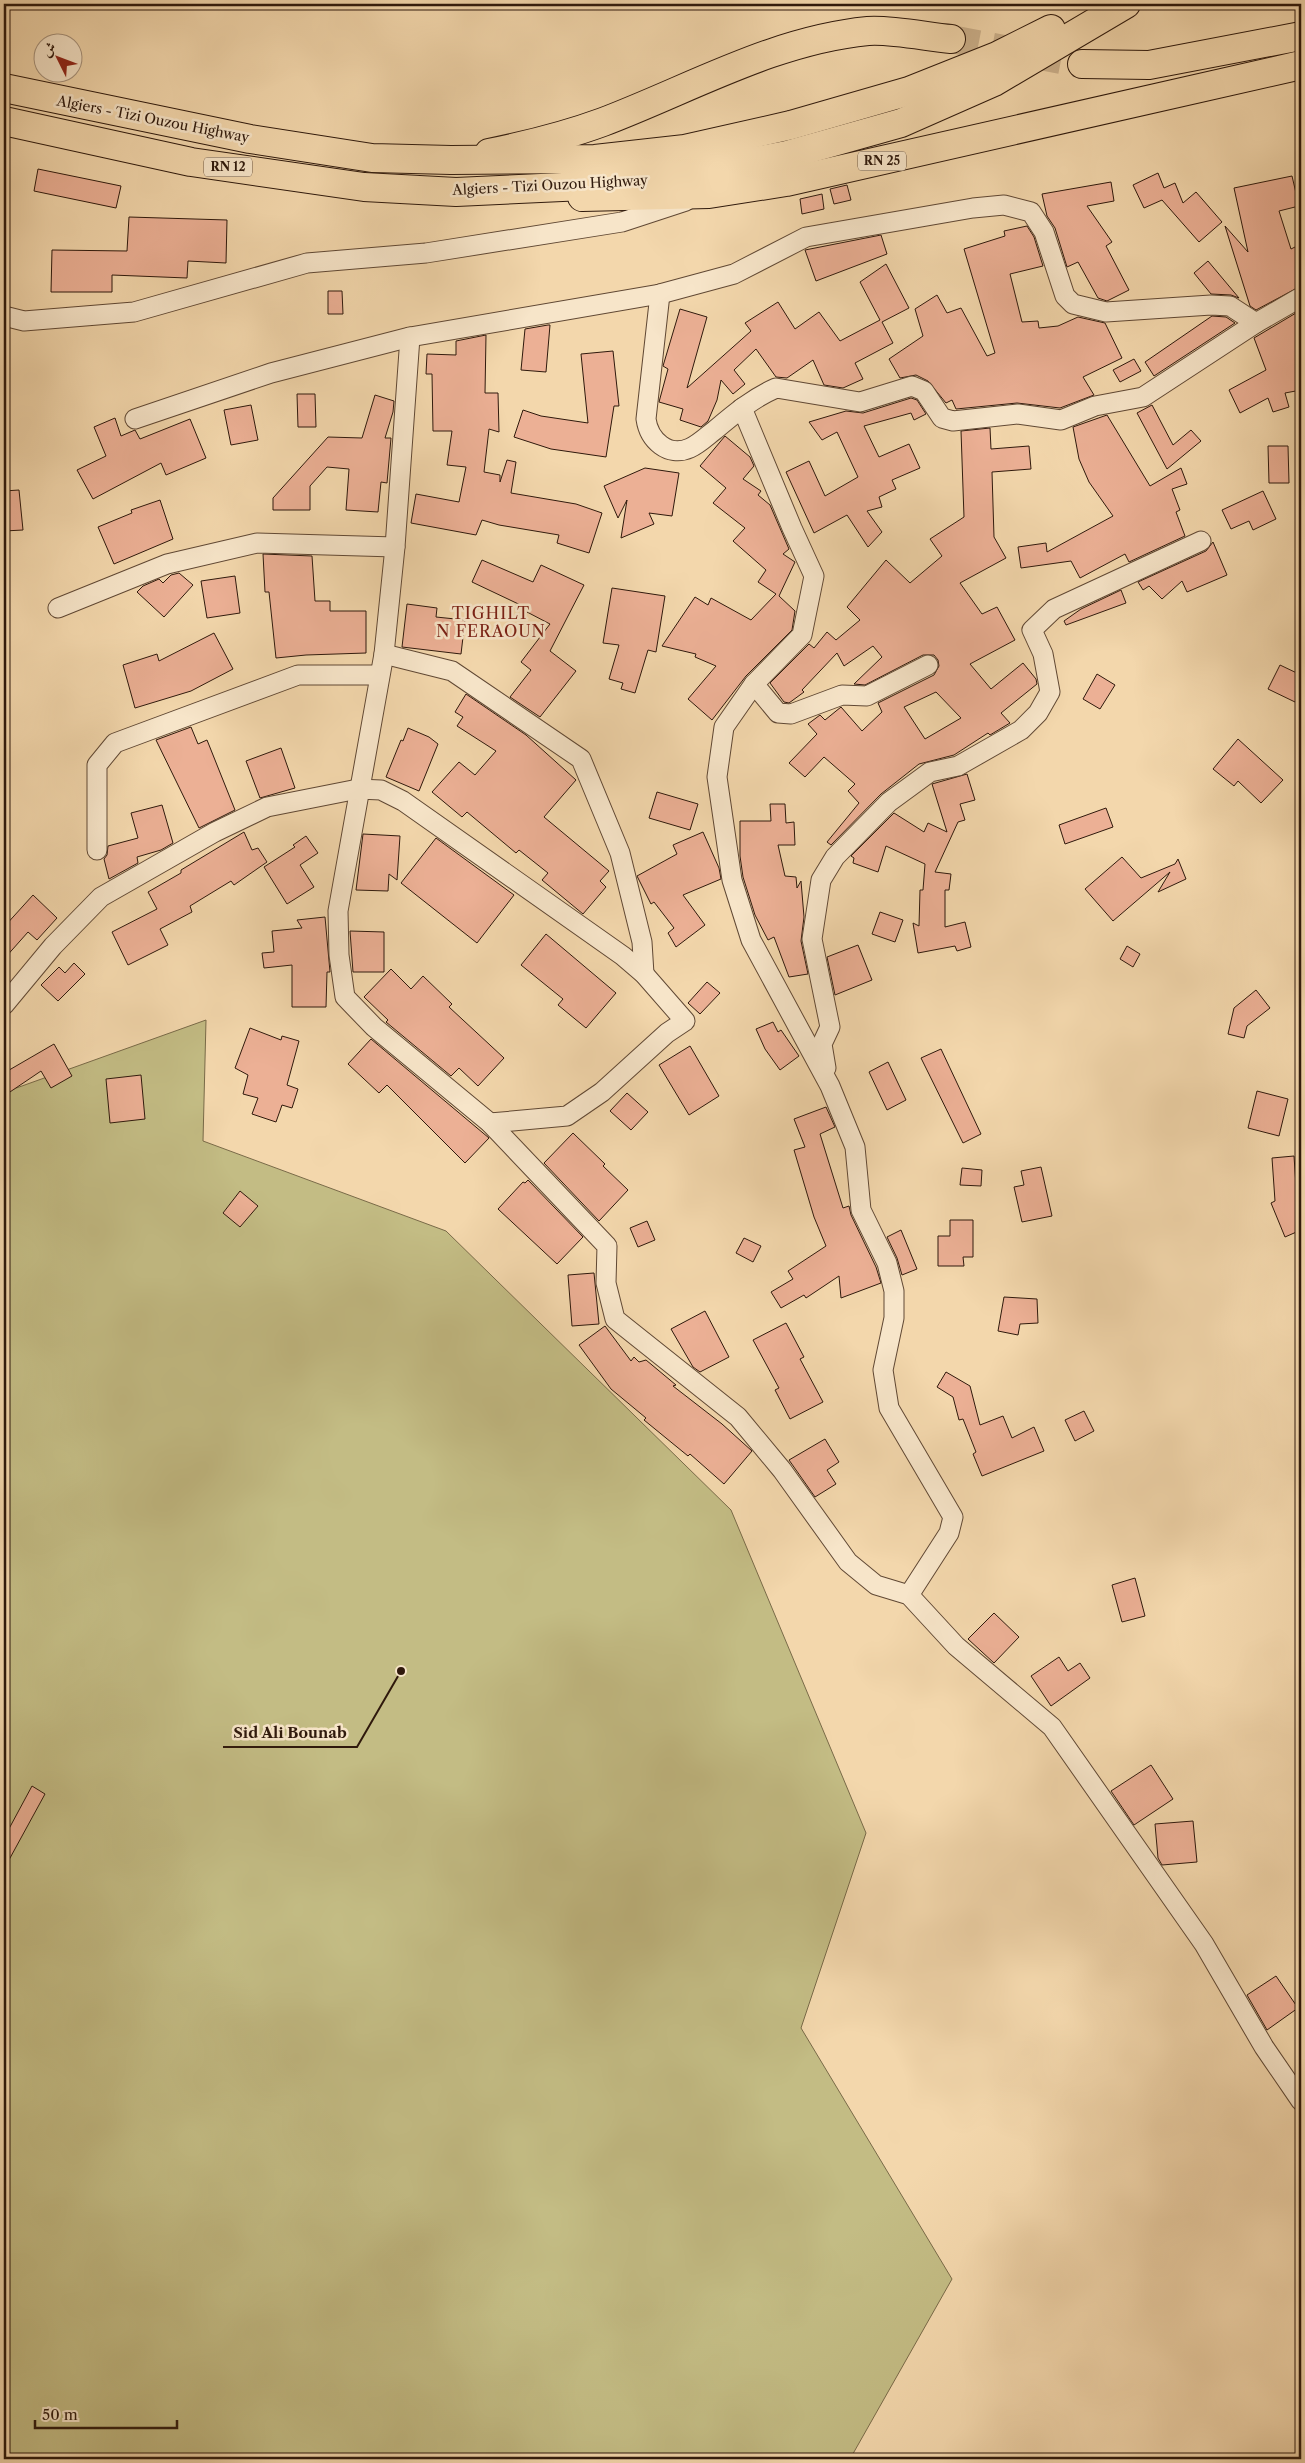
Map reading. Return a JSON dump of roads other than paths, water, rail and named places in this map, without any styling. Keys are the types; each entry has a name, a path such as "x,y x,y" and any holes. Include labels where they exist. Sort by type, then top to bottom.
{"main road":[{"path":"451,160 595,159 685,149 791,125 909,91 996,56 1082,14 1096,4"},
{"name":"Algiers - Tizi Ouzou Highway","path":"4,121 190,162 364,187 456,192 606,184 668,177 787,154 901,123 994,82 1126,4"},
{"path":"451,160 546,142 603,122 701,80 797,44 870,31 951,39"},
{"path":"1082,64 1149,65 1301,36"},
{"name":"RN 25","path":"456,192 518,199 708,194 786,182 1301,65"},
{"name":"Algiers - Tizi Ouzou Highway","path":"4,88 250,140 372,158 451,160"}],"street":[{"path":"4,316 24,321 134,312 308,262 426,254 622,222 708,194"},
{"path":"135,419 271,372 410,337 660,294 734,274 806,237 973,208 1004,205 1032,212 1044,232 1065,296 1079,307 1106,312 1211,305 1230,306 1256,323"},
{"path":"660,294 646,419 651,436 665,448 682,451 691,448 742,408 776,388 860,402 912,386 924,392 942,418 953,421 1018,414 1061,420 1095,406 1143,397 1256,323 1301,297"},
{"path":"410,337 396,547 384,654 358,789 338,911 339,956 345,997 374,1027 490,1123 607,1246 606,1283 614,1319 738,1417 782,1470 848,1562 876,1585 909,1595 956,1646 1052,1727 1204,1944 1264,2047 1301,2101"},
{"path":"742,408 814,576 802,635 754,684 724,727 717,777 732,880 751,940 830,1086 855,1147 861,1210 887,1264 894,1291 894,1318 883,1370 889,1408 954,1517 949,1533 909,1595"},
{"path":"830,1086 822,1044 830,1027 812,939 821,880 835,857 889,802 930,772 958,766 990,750 1021,730 1038,713 1050,692 1043,654 1032,630 1054,609 1202,541"},
{"path":"58,608 167,564 257,543 396,547"},
{"path":"384,654 452,670 581,759 620,853 642,942 644,974"},
{"path":"754,684 778,713 792,714 842,695 867,696 928,665"},
{"path":"97,850 97,765 115,743 298,675 380,675"},
{"path":"4,1005 53,946 101,897 214,832 268,807 358,789 382,790 403,801 623,956 644,974 685,1021 667,1033 602,1092 567,1116 490,1123"}],"tunnel":[{"path":"951,39 1082,64"}],"place":[{"name":"Sid Ali Bounab","path":"401,1671"}],"district":[{"name":"TIGHILT N FERAOUN","path":"491,622"}]}
